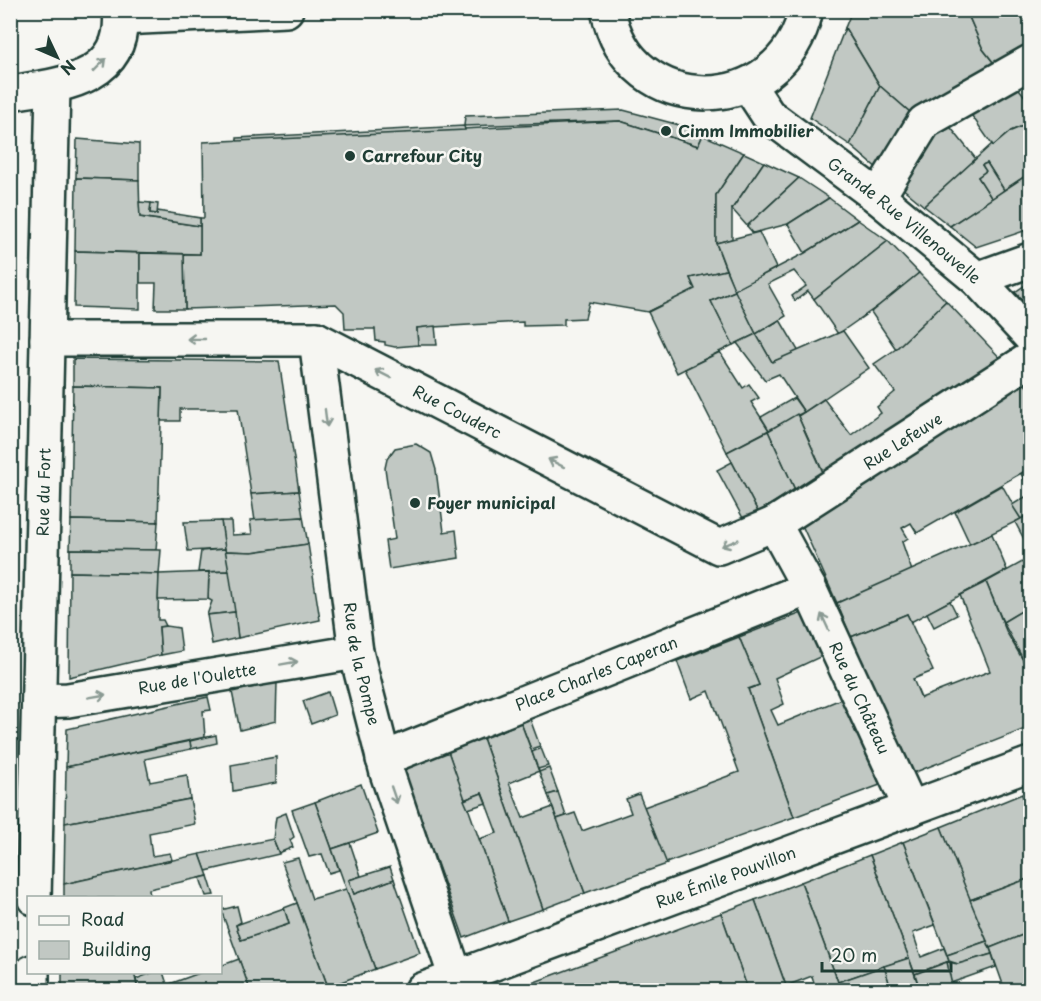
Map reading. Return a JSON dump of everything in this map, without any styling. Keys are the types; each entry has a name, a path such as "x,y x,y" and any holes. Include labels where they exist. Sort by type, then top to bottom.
{"street":[{"path":"10,93 53,87 85,78 111,53 118,36 120,14 286,10"},
{"path":"608,10 611,28 628,57 652,79 683,92 717,94 749,86 772,71 790,51 803,26 806,10"},
{"path":"878,197 924,122 1030,62"},
{"path":"10,74 33,85 53,87"},
{"name":"Grande Rue Villenouvelle","path":"749,86 768,115 878,197 977,279 1030,336"},
{"name":"Rue du Fort","path":"34,896 53,87"},
{"path":"977,279 1030,260"},
{"name":"Rue Couderc","path":"47,339 316,339 719,547 774,524"},
{"name":"Rue de la Pompe","path":"316,339 356,652 383,759 456,978"},
{"name":"Rue Lefeuve","path":"774,524 1030,359"},
{"path":"774,524 809,588"},
{"name":"Place Charles Caperan","path":"383,759 809,588"},
{"name":"Rue du Château","path":"809,588 910,809"},
{"name":"Rue de l'Oulette","path":"39,701 68,700 356,652"},
{"name":"Rue Émile Pouvillon","path":"422,990 1030,765"},
{"path":"32,974 32,990"}],"building":[{"path":"852,10 966,10 983,49 997,67 919,120 880,86 845,28"},
{"path":"966,10 1030,10 1030,51 997,67 983,49"},
{"path":"845,28 880,86 850,145 810,118"},
{"path":"1013,81 1030,103 1030,123 1011,131 993,146 965,106"},
{"path":"880,86 919,120 885,175 850,145"},
{"path":"623,110 683,126 703,135 698,146 620,121 464,126 465,116"},
{"path":"943,118 976,159 924,206 895,182"},
{"path":"620,121 698,146 703,135 744,153 716,195 716,243 726,270 690,278 695,289 648,312 589,302 585,318 564,319 564,325 523,326 523,322 417,328 418,345 395,347 376,341 375,329 345,329 344,312 336,304 185,309 184,254 200,254 200,218 204,218 203,142"},
{"path":"1030,123 1030,152 1026,155 1030,173 1004,190 987,163 982,165 986,171 978,177 992,199 950,226 924,206 992,144 993,146 1011,131"},
{"path":"464,126 465,130 237,141 237,138"},
{"path":"77,139 139,144 139,180 76,178"},
{"path":"744,153 764,162 732,209 732,239 716,243 716,195"},
{"path":"764,162 799,178 747,226 732,209"},
{"path":"987,163 1004,190 992,199 978,177 986,171 982,165"},
{"path":"1030,173 1030,229 976,247 950,226"},
{"path":"76,178 139,180 140,217 200,226 200,254 75,251"},
{"path":"799,178 829,198 788,224 753,233 747,226"},
{"path":"829,198 858,220 805,253 788,224"},
{"path":"139,202 151,203 150,213 157,214 157,211 200,218 200,226 140,217"},
{"path":"151,203 158,204 157,214 150,213"},
{"path":"858,220 888,241 814,299 808,291 795,301 792,296 806,286 794,271 768,284 786,316 756,334 734,290 805,253"},
{"path":"759,232 776,268 734,290 716,243"},
{"path":"888,241 919,273 881,304 838,334 814,299"},
{"path":"75,251 140,253 140,309 74,307"},
{"path":"140,253 184,254 185,309 155,309 156,283 140,283"},
{"path":"726,270 735,291 711,301 733,345 677,373 648,312 695,289 690,278"},
{"path":"919,273 946,301 896,349 871,312"},
{"path":"1030,282 1030,309 1015,292"},
{"path":"735,291 756,334 733,345 711,301"},
{"path":"946,301 1007,365 825,477 798,416 824,399 851,435 881,413 877,407 895,392 874,364 896,349"},
{"path":"780,320 799,352 772,362 756,334"},
{"path":"435,326 437,345 418,345 417,328"},
{"path":"843,331 869,368 804,412 779,374 765,380 737,343 756,334 772,362"},
{"path":"720,352 743,388 749,384 759,398 751,402 769,430 727,452 685,369"},
{"path":"73,359 279,361 299,491 251,494 238,409 180,409 180,421 161,421 162,388 73,386"},
{"path":"1019,377 1030,390 1030,468 917,533 911,523 902,528 908,538 902,542 912,571 837,603 797,514"},
{"path":"73,386 162,388 158,522 71,520"},
{"path":"794,398 804,412 769,430 761,417"},
{"path":"797,414 825,477 795,490 768,431"},
{"path":"768,431 795,490 758,512 727,452"},
{"name":"Foyer municipal","path":"416,444 431,453 436,470 444,532 456,530 459,558 389,569 385,541 395,539 385,468 387,459 395,448"},
{"path":"732,462 758,512 744,520 717,470"},
{"path":"1030,468 1030,489 1021,474"},
{"path":"1002,485 1021,519 970,544 955,512"},
{"path":"299,491 303,517 255,521 251,494"},
{"path":"1030,494 1030,514 1021,519 1012,505"},
{"path":"1030,514 1030,543 1025,541 1015,522"},
{"path":"303,517 308,544 252,552 225,551 221,521 231,521 232,535 252,534 250,520"},
{"path":"71,520 158,522 156,550 70,549"},
{"path":"221,521 225,549 188,551 184,522"},
{"path":"992,534 1007,570 911,622 907,614 851,637 837,603"},
{"path":"308,544 320,620 238,638 225,551 252,552"},
{"path":"70,549 161,550 159,574 70,572"},
{"path":"225,549 229,571 198,572 201,551"},
{"path":"1026,560 1030,568 1030,606 1003,622 986,582"},
{"path":"229,571 235,612 207,615 212,601 208,599 209,572"},
{"path":"70,572 159,574 158,620 163,620 166,626 159,627 161,655 69,677"},
{"path":"209,572 208,599 158,600 159,574"},
{"path":"986,582 1007,633 1030,672 1030,727 913,773 851,637 907,614 933,671 913,679 921,698 990,671 960,595"},
{"path":"950,601 957,615 934,627 927,613"},
{"path":"1030,606 1030,672 1003,622"},
{"path":"235,612 238,638 212,644 207,615"},
{"path":"802,613 822,656 775,678 784,704 771,710 778,725 841,699 880,785 794,817 748,689 759,685 739,637"},
{"path":"159,627 179,628 182,651 161,655"},
{"path":"739,637 759,685 748,689 794,817 666,863 644,807 739,772 709,691 691,699 677,661"},
{"path":"277,682 276,721 240,730 232,692"},
{"path":"328,692 335,715 311,724 303,701"},
{"path":"208,697 211,710 203,711 205,737 66,767 67,729"},
{"path":"530,719 540,746 531,749 521,723"},
{"path":"521,723 539,771 509,783 523,818 553,807 585,893 543,909 483,738"},
{"path":"216,735 217,743 191,749 190,741"},
{"path":"483,738 543,909 508,921 479,839 497,833 482,793 464,800 448,751"},
{"path":"190,741 191,749 145,759 150,782 187,775 190,799 65,823 66,767"},
{"path":"541,748 548,766 538,769 532,752"},
{"path":"448,751 508,921 464,938 403,769"},
{"path":"276,757 276,783 233,791 231,765"},
{"path":"549,768 558,792 548,795 539,772"},
{"path":"361,784 378,833 332,849 315,802"},
{"path":"558,792 566,816 557,819 548,795"},
{"path":"482,793 486,803 468,809 464,800"},
{"path":"639,794 667,864 585,893 557,819 575,813 582,831 631,813 626,799"},
{"path":"1022,794 1030,817 1030,878 970,900 941,827"},
{"path":"190,799 195,824 149,833 152,856 170,853 172,860 64,884 65,823"},
{"path":"315,802 339,870 329,873 322,854 309,857 292,810"},
{"path":"286,813 294,837 290,840 293,847 279,853 273,839 276,817"},
{"path":"941,827 987,941 947,955 903,842"},
{"path":"273,839 279,854 206,871 200,854"},
{"path":"903,842 935,925 913,933 921,957 944,948 949,961 915,974 870,855"},
{"path":"350,843 361,876 349,880 354,894 394,879 420,953 375,969 332,849"},
{"path":"200,854 208,876 149,889 150,896 64,896 64,884"},
{"path":"870,855 909,958 838,982 801,882"},
{"path":"298,858 312,899 346,889 375,969 328,987 282,862"},
{"path":"390,867 394,879 354,894 349,880"},
{"path":"208,876 214,895 206,896 200,878"},
{"path":"1030,878 1030,932 990,948 970,900"},
{"path":"801,882 841,990 816,990 812,976 786,986 755,900"},
{"path":"755,900 787,990 748,990 721,913"},
{"path":"297,903 328,987 317,990 250,990 222,910 237,906 241,922 236,925 241,940 289,924 284,908"},
{"path":"284,908 289,924 241,940 236,925"},
{"path":"721,913 748,990 513,990"},
{"path":"1030,932 1030,990 1005,990 990,948"},
{"path":"987,941 992,954 958,964 949,961 947,955"},
{"path":"992,954 996,967 951,983 947,962 958,964"},
{"path":"909,958 920,990 891,990 884,966"},
{"path":"239,959 250,990 169,990 167,985 197,974 222,974 222,965"},
{"path":"947,962 953,990 920,990 915,974"},
{"path":"884,966 891,989 841,990 838,982"},
{"path":"62,974 134,974 138,990 62,990"},
{"path":"149,974 164,974 169,990 138,990 136,979"}],"place":[{"name":"Cimm Immobilier","path":"666,131"},
{"name":"Carrefour City","path":"350,156"},
{"name":"Foyer municipal","path":"415,503"}]}
